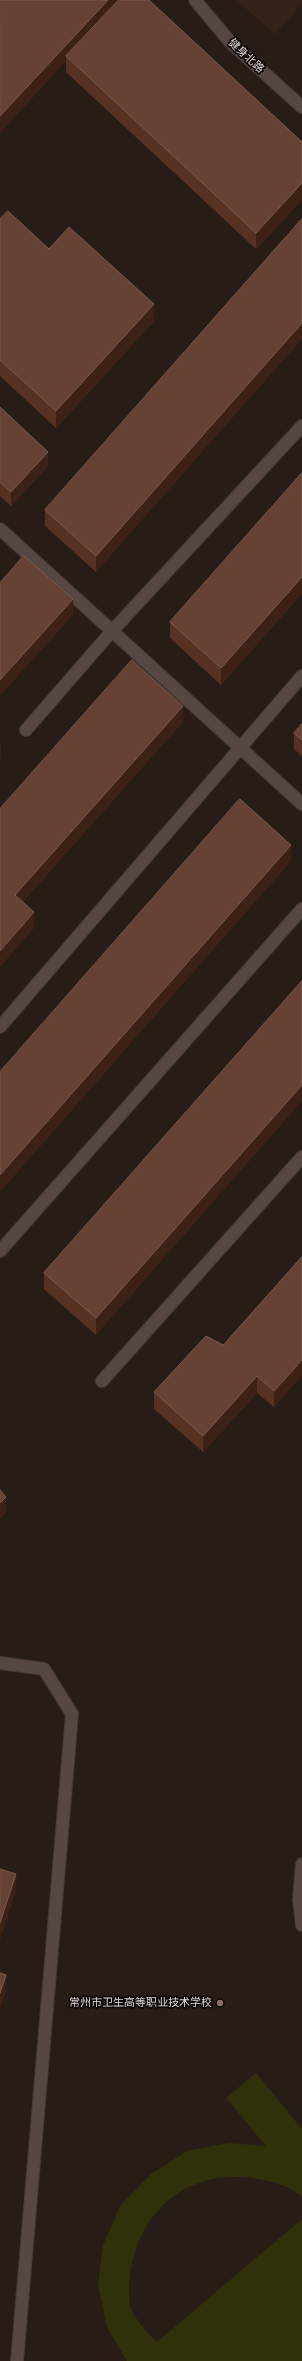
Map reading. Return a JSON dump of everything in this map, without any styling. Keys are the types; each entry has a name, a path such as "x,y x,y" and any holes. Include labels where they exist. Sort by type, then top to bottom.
{"street":[{"name":"健身北路","path":"195,0 230,42 302,106"},
{"path":"26,730 112,631 302,426"},
{"path":"0,529 302,804"},
{"path":"0,1027 239,747 302,676"},
{"path":"0,1251 302,909"},
{"path":"102,1381 302,1156"},
{"path":"0,1663 44,1669 72,1714 17,2361"},
{"path":"302,1864 299,1900 302,1925"}],"shaded area":[{"path":"236,0 302,0 302,4 275,34"},
{"path":"256,2073 302,2129 302,2197 291,2189 277,2183 258,2179 235,2177 214,2179 194,2184 177,2194 161,2207 148,2223 139,2242 131,2268 129,2281 129,2301 132,2311 143,2328 157,2342 302,2219 302,2361 127,2361 107,2327 98,2284 103,2246 120,2206 150,2175 187,2151 229,2143 266,2146 226,2098"}],"building":[{"path":"0,0 108,0 0,116"},
{"path":"119,0 149,0 302,142 302,183 256,233 66,56"},
{"path":"8,211 49,249 69,227 154,304 56,411 0,360 0,219"},
{"path":"302,219 302,323 96,556 45,510"},
{"path":"0,407 48,452 11,492 0,482"},
{"path":"302,473 302,577 221,668 170,622"},
{"path":"24,556 73,599 0,680 0,583"},
{"path":"132,660 183,706 15,895 34,912 0,951 0,809"},
{"path":"302,724 302,740 294,733"},
{"path":"240,799 291,845 0,1175 0,1072"},
{"path":"302,981 302,1085 96,1318 44,1273"},
{"path":"302,1257 302,1360 274,1391 257,1376 203,1436 154,1392 206,1336 223,1345"},
{"path":"0,1490 6,1497 0,1503"},
{"path":"0,1869 16,1874 0,1923"},
{"path":"0,1973 6,1975 0,1993"}],"place":[{"name":"常州市卫生高等职业技术学校","path":"220,2003"}]}
